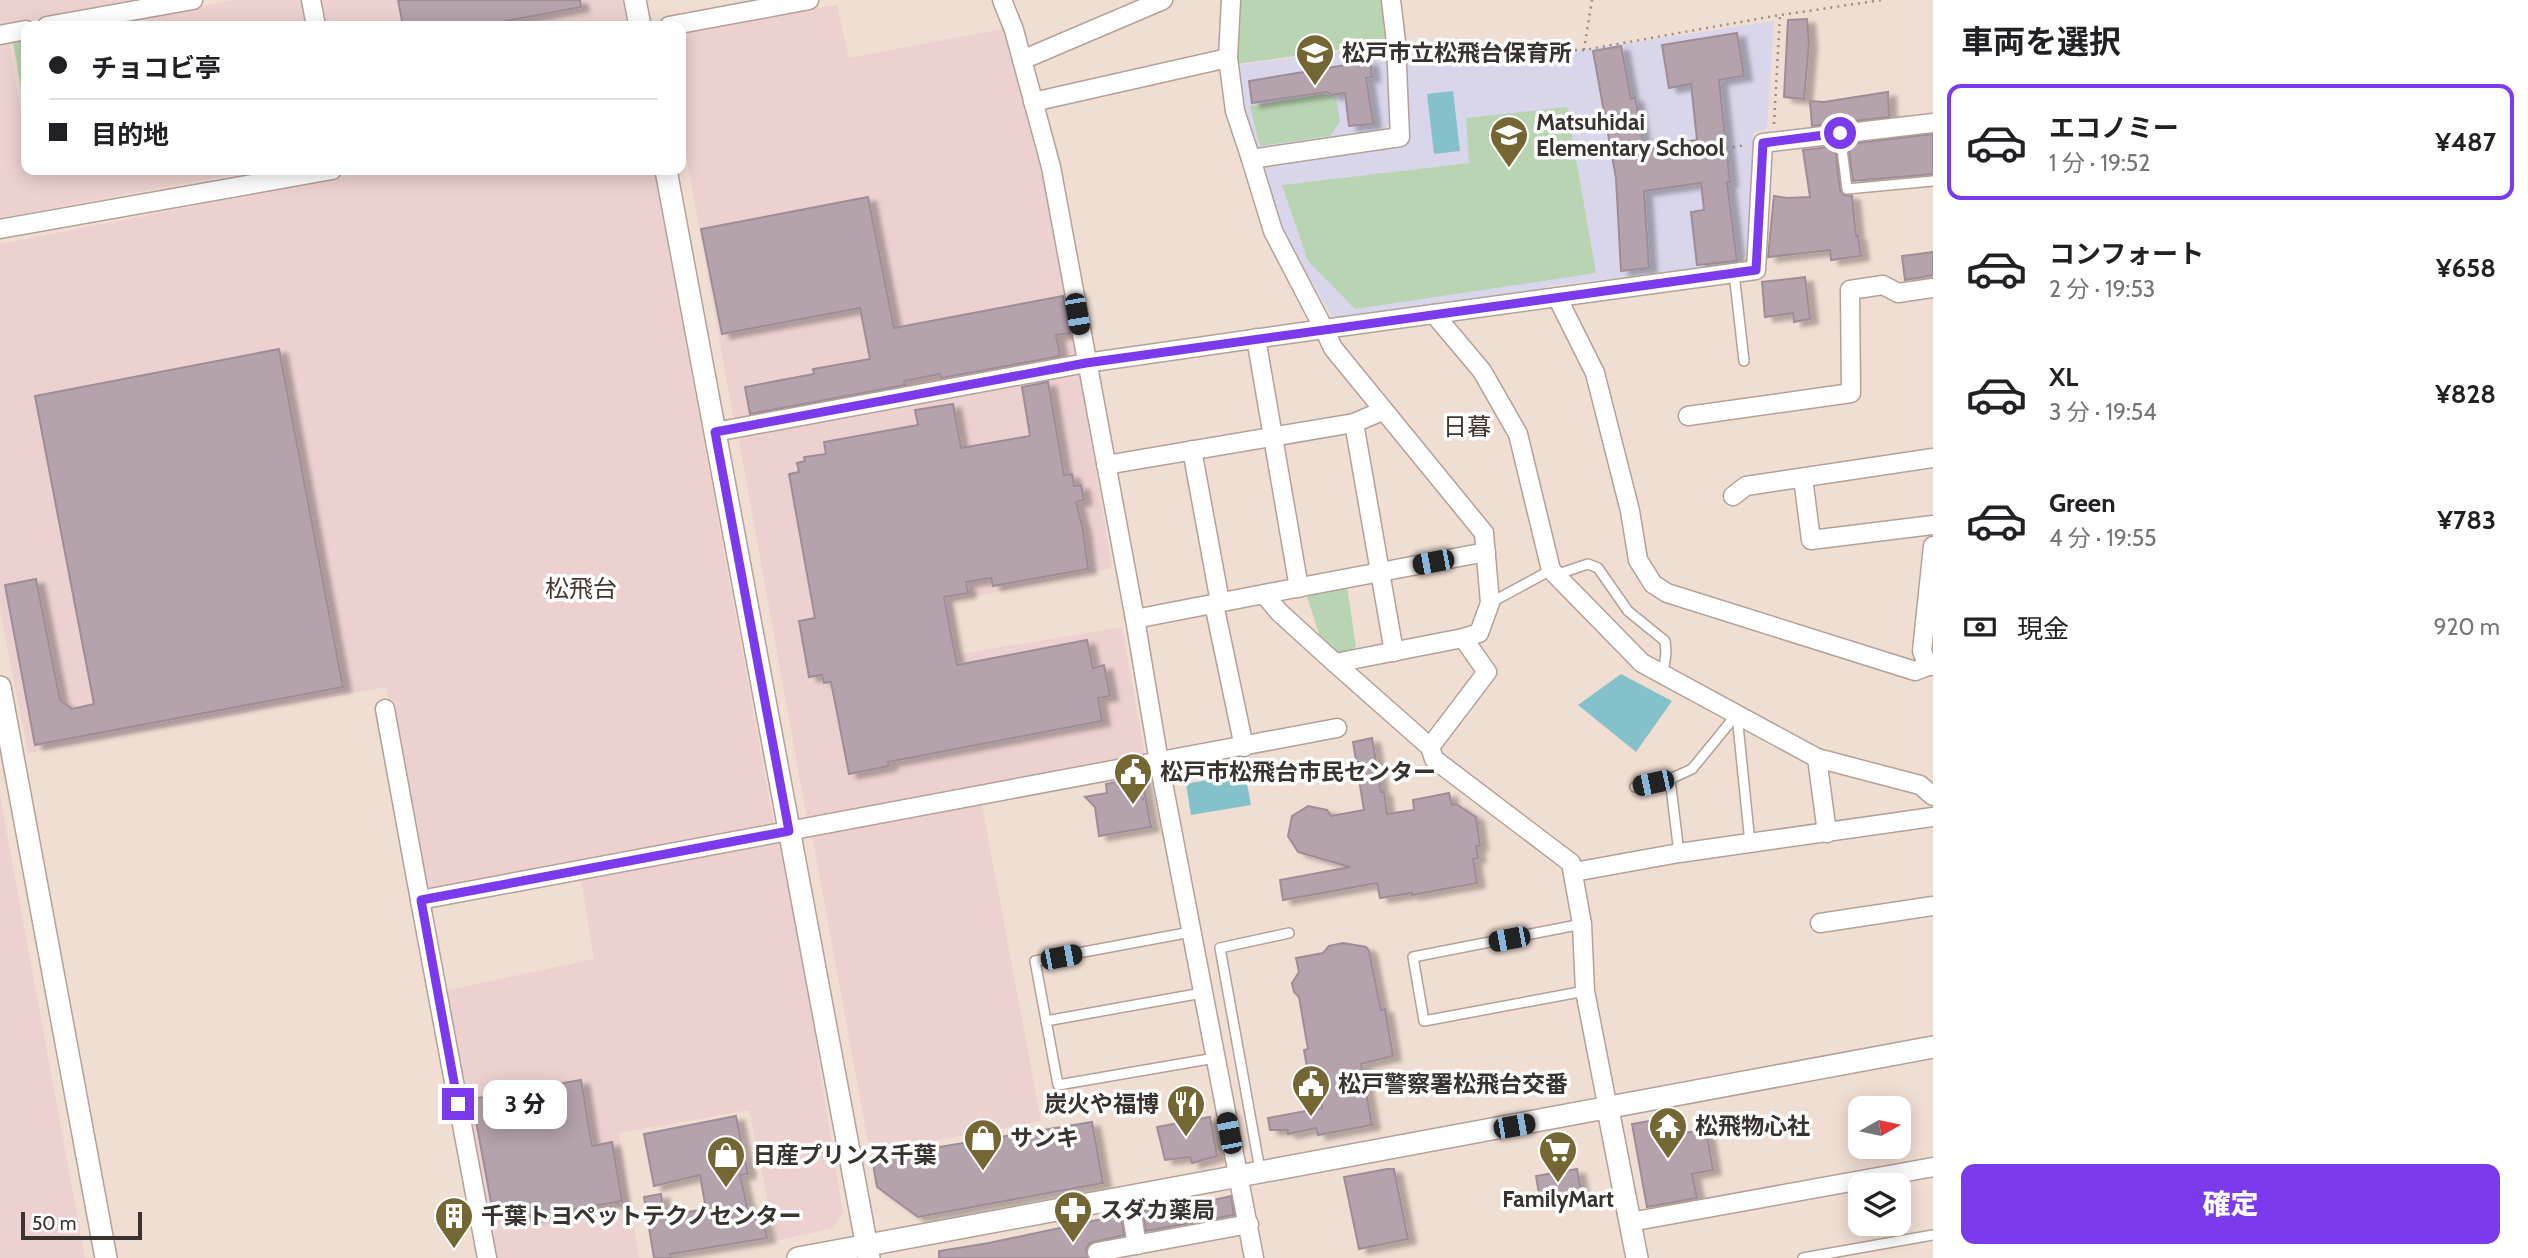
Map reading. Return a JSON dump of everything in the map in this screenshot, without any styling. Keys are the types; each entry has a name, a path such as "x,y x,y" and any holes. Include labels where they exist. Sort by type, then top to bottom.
{"street":[{"path":"75,21 193,0"},
{"path":"311,0 315,21"},
{"path":"635,0 639,21"},
{"path":"686,23 809,0"},
{"path":"1002,0 1014,30 1051,167 1159,762 1254,1258"},
{"path":"1022,60 1163,0"},
{"path":"1231,0 1228,58 1235,111 1273,231 1333,348 1484,533 1490,603 1479,633 1335,663"},
{"path":"1251,159 1400,137 1391,0"},
{"path":"0,35 21,31"},
{"path":"1033,102 1228,58"},
{"path":"715,432 1086,363 1756,270 1763,143 1933,123"},
{"path":"0,229 304,175"},
{"path":"667,175 868,1252"},
{"path":"1688,416 1851,393 1850,290 1884,285 1898,293 1933,288"},
{"path":"1557,297 1595,373 1630,511 1638,560 1653,584 1667,593 1915,671 1931,666 1922,651 1929,614 1933,546"},
{"path":"1434,314 1482,370 1518,434 1553,572 1642,663 1817,758 1929,789"},
{"path":"1256,338 1299,588"},
{"path":"1106,466 1354,423 1382,411"},
{"path":"1354,423 1394,652"},
{"path":"1192,450 1244,747"},
{"path":"1733,496 1746,486 1933,458"},
{"path":"1803,478 1811,540 1933,526"},
{"path":"1135,619 1486,552"},
{"path":"1264,594 1279,612 1430,747 1434,759 1571,863 1582,924 1585,991 1637,1258"},
{"path":"1430,747 1487,672 1462,638"},
{"path":"0,687 106,1258"},
{"path":"385,709 487,1258"},
{"path":"421,900 1337,729"},
{"path":"1817,758 1827,833"},
{"path":"1574,872 1679,853 1933,817"},
{"path":"1820,923 1933,906"},
{"path":"797,1258 868,1252 1129,1197 1933,1047"},
{"path":"1630,1222 1933,1167"},
{"path":"1129,1197 1137,1245"},
{"path":"1097,1252 1248,1224"}],"lane":[{"path":"1840,133 1847,189 1933,181"},
{"path":"1734,273 1744,361"},
{"path":"1490,603 1553,572 1588,564 1598,568 1628,611 1665,640 1663,676"},
{"path":"1635,787 1670,779 1692,769 1737,714"},
{"path":"1737,714 1750,844"},
{"path":"1670,779 1679,853"},
{"path":"1582,924 1413,957 1424,1021 1585,991"},
{"path":"1191,932 1035,961 1058,1085 1215,1058"},
{"path":"1261,1172 1220,948 1289,933"},
{"path":"1046,1021 1202,993"},
{"path":"1803,1258 1933,1235"}],"path":[{"path":"1584,50 1592,0"},
{"path":"1396,52 1584,50 1882,0"},
{"path":"1773,141 1780,15"}],"shaded area":[{"path":"0,0 143,0 21,21 0,26"},
{"path":"233,0 301,0 305,21 126,21"},
{"path":"322,0 623,0 627,21 325,21"},
{"path":"837,5 849,58 1003,29 1047,194 1078,357 734,421 686,155 686,31"},
{"name":"Matsuhidai Elementary School","path":"1774,21 1767,129 1754,132 1746,253 1739,264 1548,286 1543,290 1338,319 1331,315 1281,229 1264,174 1267,164 1407,143 1406,55 1584,50"},
{"path":"9,42 21,112 21,175 230,175 0,218 0,44"},
{"name":"松戸市立松飛台保育所","path":"1388,44 1391,122 1384,131 1262,148 1255,146 1244,109 1239,65"},
{"path":"351,175 655,175 774,825 427,893 386,687 28,753 0,610 0,244"},
{"path":"1080,373 1112,568 952,601 960,654 1122,627 1145,756 807,819 738,435"},
{"path":"0,796 85,1258 0,1258"},
{"path":"982,805 1041,1121 870,1153 812,835"},
{"path":"783,841 843,1213 833,1228 776,1241 749,1110 619,1133 639,1258 495,1258 444,991 594,959 581,879"}],"green space":[{"path":"1238,0 1384,0 1387,43 1238,64"},
{"path":"21,40 21,88 13,42"},
{"path":"1323,94 1336,97 1340,122 1330,136 1260,146 1250,106"},
{"path":"1567,107 1596,273 1355,309 1308,261 1282,185 1469,163 1466,118"},
{"path":"1347,586 1356,647 1352,649 1352,654 1340,657 1323,646 1306,594"}],"water":[{"path":"1453,91 1460,151 1434,154 1427,94"},
{"path":"1621,674 1672,701 1636,752 1578,705"},
{"path":"1245,773 1251,805 1191,815 1186,784"}],"building":[{"path":"398,0 580,0 581,7 507,21 402,21"},
{"path":"1807,19 1809,43 1804,99 1784,97 1788,20"},
{"path":"1737,33 1744,76 1719,80 1730,182 1727,182 1737,261 1697,265 1691,212 1704,210 1701,183 1644,191 1649,268 1621,271 1616,178 1593,51 1621,46 1631,99 1635,97 1644,147 1697,140 1691,84 1669,88 1662,45"},
{"path":"1370,61 1372,77 1366,78 1372,124 1349,126 1345,93 1332,95 1327,92 1252,103 1249,81"},
{"path":"1888,92 1889,117 1812,126 1810,101 1824,102"},
{"path":"1933,134 1933,174 1853,181 1848,144"},
{"path":"1835,146 1840,190 1844,195 1852,196 1861,256 1831,260 1830,250 1768,257 1774,196 1810,197 1803,150"},
{"path":"868,197 894,328 1063,296 1070,333 1056,335 1060,356 941,378 940,374 904,381 905,385 750,414 745,387 814,374 813,369 870,359 860,308 722,334 701,229"},
{"path":"1933,252 1933,275 1905,280 1902,256"},
{"path":"1805,277 1810,319 1794,322 1793,313 1765,317 1762,282"},
{"path":"279,349 343,687 35,745 5,585 36,579 60,700 72,709 94,704 35,396"},
{"path":"1048,382 1064,475 1072,474 1074,486 1081,485 1084,500 1076,502 1083,529 1088,569 993,586 991,578 966,582 968,593 944,597 957,665 1087,640 1093,668 1104,665 1110,696 1098,698 1102,721 888,762 889,766 849,774 831,682 824,683 822,675 809,677 799,621 815,618 789,474 799,472 797,463 805,461 804,457 826,454 824,442 918,425 915,410 953,404 961,448 1030,436 1022,387"},
{"path":"1372,738 1387,814 1414,810 1413,800 1449,793 1452,805 1456,804 1476,817 1480,846 1476,846 1478,858 1473,859 1477,883 1380,898 1377,883 1283,900 1280,880 1350,867 1298,852 1288,836 1292,816 1308,806 1327,810 1331,816 1364,810 1353,742"},
{"path":"1142,778 1151,827 1099,836 1095,807 1085,797 1107,793 1106,784"},
{"path":"1343,943 1366,947 1369,951 1381,1010 1385,1009 1393,1056 1361,1064 1372,1125 1318,1135 1316,1128 1288,1134 1288,1130 1270,1130 1268,1118 1322,1108 1315,1071 1308,1073 1304,1050 1308,1049 1299,997 1294,992 1292,983 1299,972 1296,958 1323,953 1329,946"},
{"path":"581,1080 592,1146 612,1142 622,1201 520,1219 518,1209 493,1213 472,1099"},
{"path":"736,1116 748,1174 740,1175 750,1219 763,1217 767,1238 670,1254 671,1258 654,1258 644,1197 661,1194 664,1216 706,1209 700,1175 654,1186 644,1134"},
{"path":"1210,1117 1217,1156 1192,1163 1190,1157 1165,1160 1157,1127"},
{"path":"1672,1117 1675,1135 1706,1129 1713,1170 1692,1174 1697,1198 1647,1207 1632,1124"},
{"path":"1092,1122 1103,1183 918,1217 877,1187 872,1158"},
{"path":"1394,1169 1408,1239 1359,1249 1344,1177"},
{"name":"FamilyMart","path":"1577,1169 1581,1192 1540,1199 1536,1176"},
{"path":"1231,1196 1234,1215 1146,1231 1143,1211 1171,1210"},
{"path":"1121,1215 1124,1235 1090,1243 1086,1249 1088,1258 939,1258 939,1251"}],"place":[{"name":"松戸市立松飛台保育所","path":"1315,87"},
{"name":"Matsuhidai Elementary School","path":"1509,169"},
{"name":"松戸市松飛台市民センター","path":"1133,806"},
{"name":"松戸警察署松飛台交番","path":"1311,1118"},
{"name":"炭火や福博","path":"1186,1138"},
{"name":"松飛物心社","path":"1668,1160"},
{"name":"サンキ","path":"983,1172"},
{"name":"FamilyMart","path":"1558,1184"},
{"name":"日産プリンス千葉","path":"726,1189"},
{"name":"スダカ薬局","path":"1073,1244"},
{"name":"千葉トヨペットテクノセンター","path":"454,1250"}],"district":[{"name":"日暮","path":"1467,427"},
{"name":"松飛台","path":"581,589"}],"route":[{"path":"458,1104 421,900 789,831 715,432 1086,363 1756,270 1763,143 1840,133"}]}
